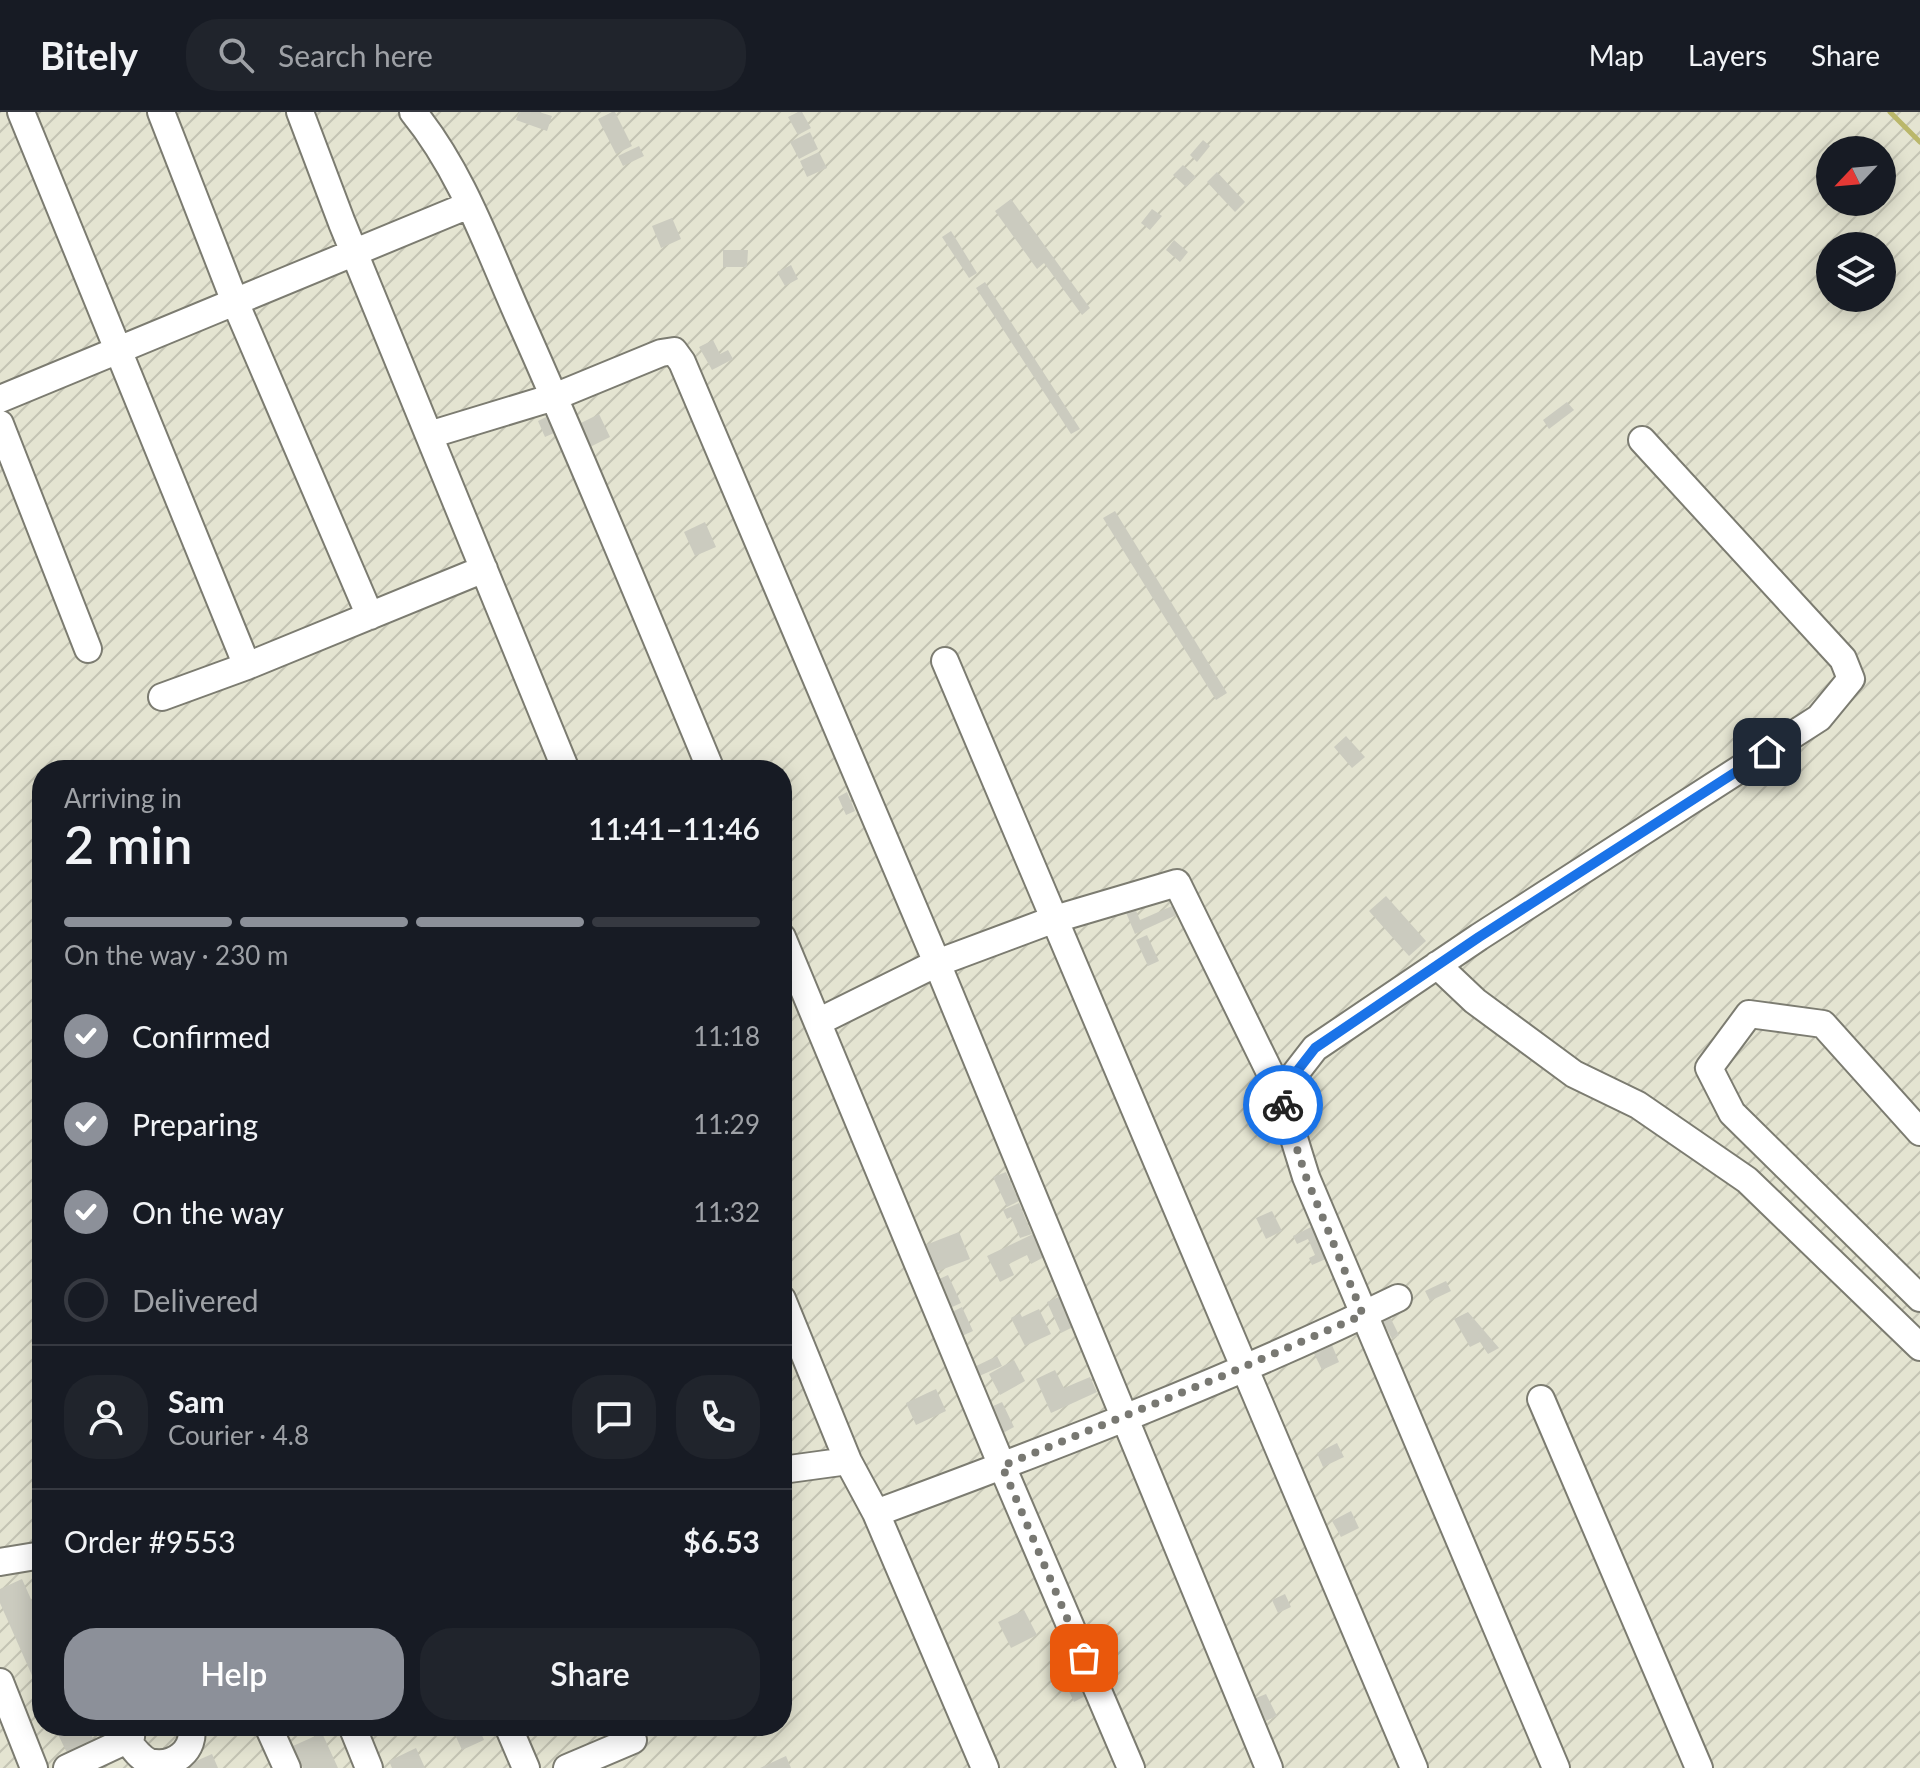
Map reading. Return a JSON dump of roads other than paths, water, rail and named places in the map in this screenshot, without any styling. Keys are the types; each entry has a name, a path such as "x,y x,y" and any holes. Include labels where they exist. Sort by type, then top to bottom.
{"street":[{"path":"21,112 247,666"},
{"path":"161,112 235,302 370,616"},
{"path":"300,112 562,760"},
{"path":"413,112 426,128 469,205 554,397 707,760"},
{"path":"0,399 469,205"},
{"path":"429,435 554,397 661,353 674,351 682,362 937,963 1269,1768"},
{"path":"0,424 88,649"},
{"path":"1280,1093 1315,1048 1437,965 1819,718 1851,679 1843,659 1642,440"},
{"path":"162,697 247,666 484,569"},
{"path":"945,661 1414,1768"},
{"path":"818,1022 937,963 1055,919 1177,883 1280,1093 1306,1177 1556,1768"},
{"path":"792,961 1131,1768"},
{"path":"1437,965 1475,1001 1574,1074 1638,1105 1747,1180 1920,1347"},
{"path":"1920,1132 1823,1024 1749,1014 1709,1068 1732,1113 1920,1298"},
{"path":"876,1513 1125,1417 1398,1298"},
{"path":"792,1324 848,1461 876,1513 985,1768"},
{"path":"1541,1399 1699,1768"},
{"path":"792,1469 848,1461"},
{"path":"0,1562 32,1557"},
{"path":"0,1682 34,1768"},
{"path":"67,1768 125,1736"},
{"path":"132,1736 146,1761 155,1765 176,1765 189,1750 192,1736"},
{"path":"273,1736 287,1768"},
{"path":"356,1736 369,1768"},
{"path":"512,1736 526,1768"},
{"path":"567,1768 633,1740"}],"waterway":[{"path":"1890,112 1920,142"}]}
